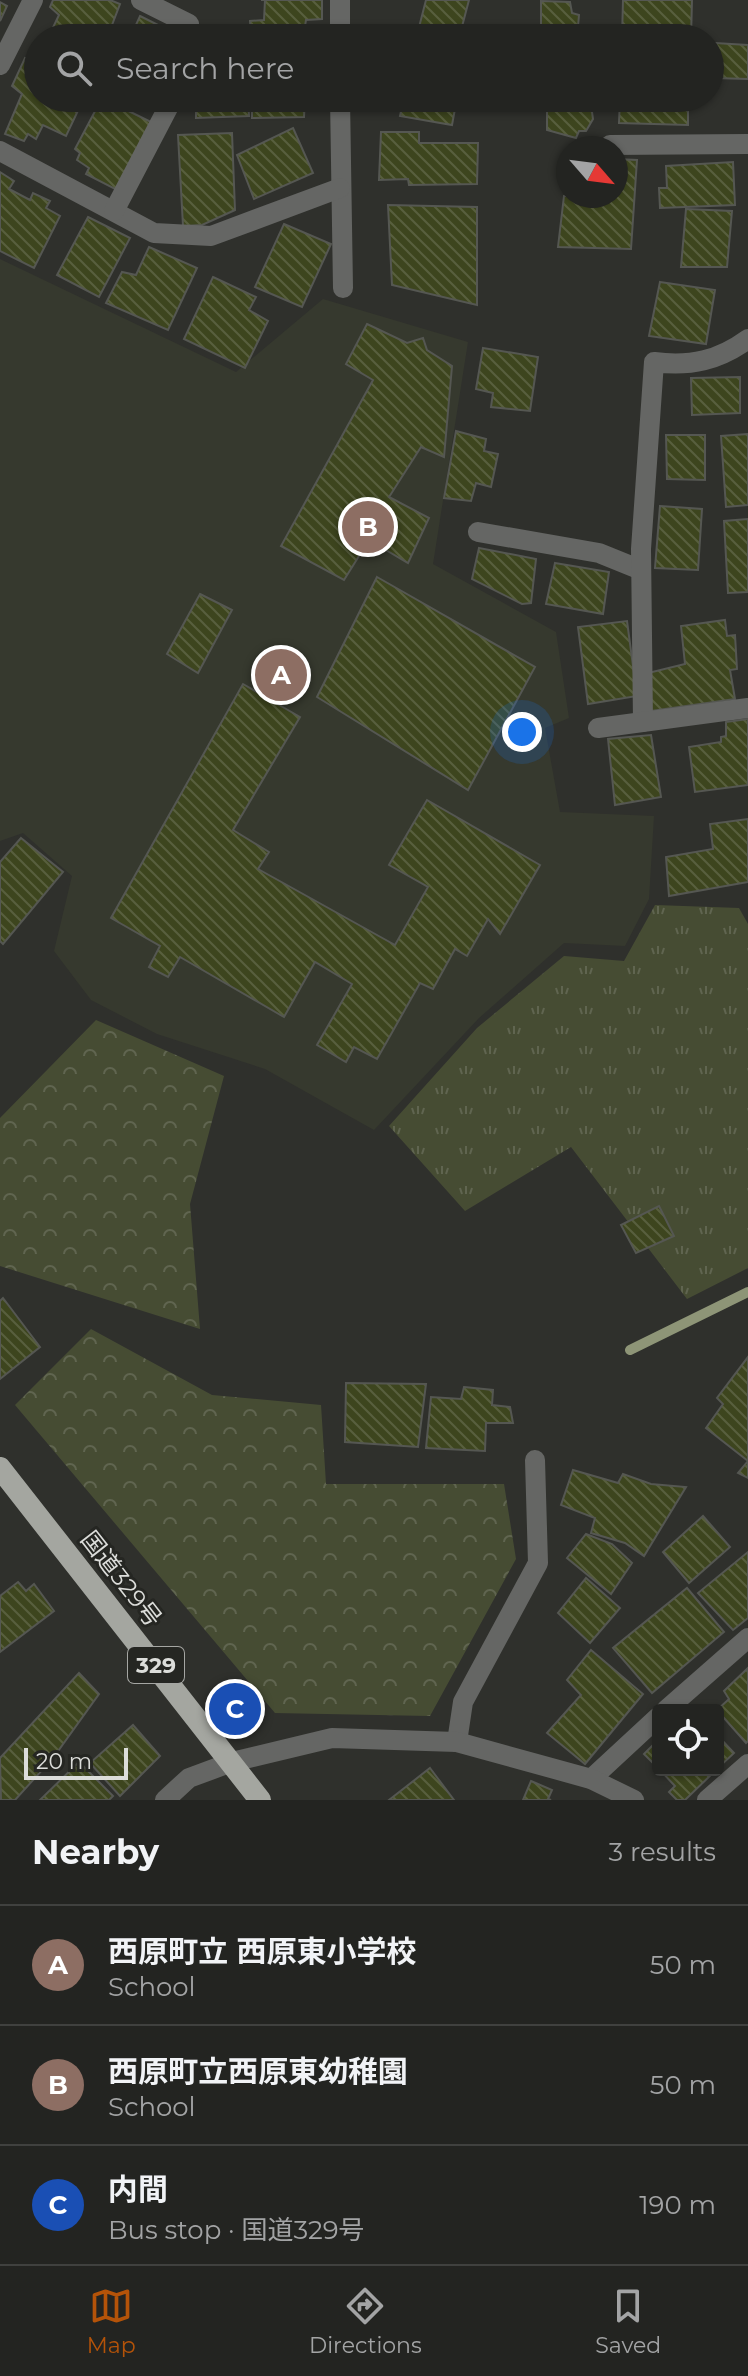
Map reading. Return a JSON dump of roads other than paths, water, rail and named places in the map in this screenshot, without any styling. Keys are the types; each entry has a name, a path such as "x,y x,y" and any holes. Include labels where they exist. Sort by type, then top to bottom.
{"highway":[{"name":"国道329号","path":"0,1468 260,1800"}],"street":[{"path":"0,65 33,0"},
{"path":"141,0 189,24"},
{"path":"340,0 340,24"},
{"path":"114,211 166,112"},
{"path":"340,112 343,288"},
{"path":"628,145 748,144"},
{"path":"0,151 154,233 211,236 340,188"},
{"path":"643,722 641,570 654,362 680,366 724,356 748,339"},
{"path":"478,532 599,553 641,570"},
{"path":"598,728 748,708"},
{"path":"457,1742 463,1702 538,1563 535,1460"},
{"path":"673,1704 748,1638"},
{"path":"591,1779 652,1723"},
{"path":"165,1800 189,1778 232,1762 332,1738 457,1742 591,1779 634,1800"},
{"path":"707,1800 748,1764"}],"waterway":[{"path":"630,1350 748,1292"}],"place":[{"name":"西原町立西原東幼稚園","path":"368,527"},
{"name":"西原町立 西原東小学校","path":"281,675"},
{"name":"内間","path":"235,1709"}]}
